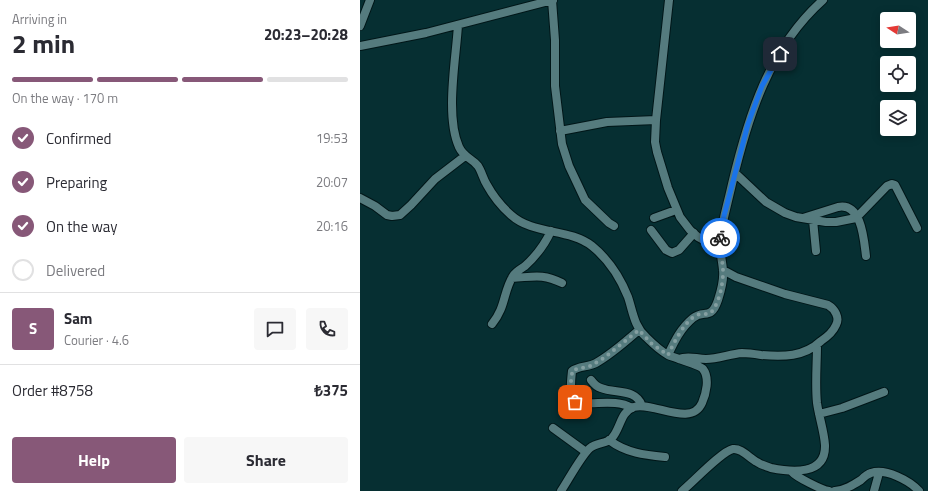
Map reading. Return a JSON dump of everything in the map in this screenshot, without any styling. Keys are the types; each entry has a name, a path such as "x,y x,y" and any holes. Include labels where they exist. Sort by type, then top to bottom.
{"street":[{"path":"360,26 370,0"},
{"path":"360,46 426,33 552,0 555,40 555,86 562,144 569,166 585,200 614,226"},
{"path":"669,0 656,120 657,152 676,210 686,225 694,233 720,249"},
{"path":"668,355 680,332 695,316 710,313 714,308 720,293 723,270 720,249 724,216 748,124 762,86 787,42 797,28 823,0"},
{"path":"458,25 452,115 456,138 465,156 478,166 486,184 494,196 511,215 524,224 585,242 596,250 611,265 618,276 628,297 635,323 639,330 652,344 668,355 701,367 703,369 706,381 704,397 701,405 694,412 682,414 642,406 632,408 624,415 616,432 609,440 595,444 586,452 563,490"},
{"path":"560,132 608,122 656,120"},
{"path":"360,198 389,216 400,214 411,205 435,179 465,156"},
{"path":"735,173 766,202 785,212 802,218 836,222 852,220 857,217 886,186 892,184 895,186 917,228"},
{"path":"802,218 842,206 849,207 861,225 866,256"},
{"path":"654,218 676,210"},
{"path":"814,220 816,251"},
{"path":"651,230 666,250 672,253 679,250 694,233"},
{"path":"492,324 498,317 502,308 512,278 540,248 551,231"},
{"path":"679,359 688,357 705,359 741,353 794,355 808,351 817,345 837,324 837,315 831,307 785,294 736,277 723,270"},
{"path":"512,278 545,276 562,283"},
{"path":"632,408 624,404 616,403 575,402 572,398 572,372 575,369 594,364 604,358 639,330"},
{"path":"682,491 703,470 734,449 739,450 762,465 792,471 807,471 817,464 823,455 824,441 817,401 817,345"},
{"path":"591,380 601,388 622,392 635,397 640,401 642,406"},
{"path":"819,414 842,408 884,392"},
{"path":"552,428 586,452"},
{"path":"609,440 620,447 637,453 665,457"},
{"path":"792,471 816,489 829,491"},
{"path":"835,491 845,489 872,473 902,478 919,491"},
{"path":"874,491 879,473"}],"way so far":[{"path":"575,402 572,398 571,384 573,370 590,366 604,358 639,330 652,344 668,355 680,332 695,316 708,314 712,311 720,293 723,278 720,257 720,238"}],"route":[{"path":"720,238 724,216 748,124 762,86 780,54"}]}
